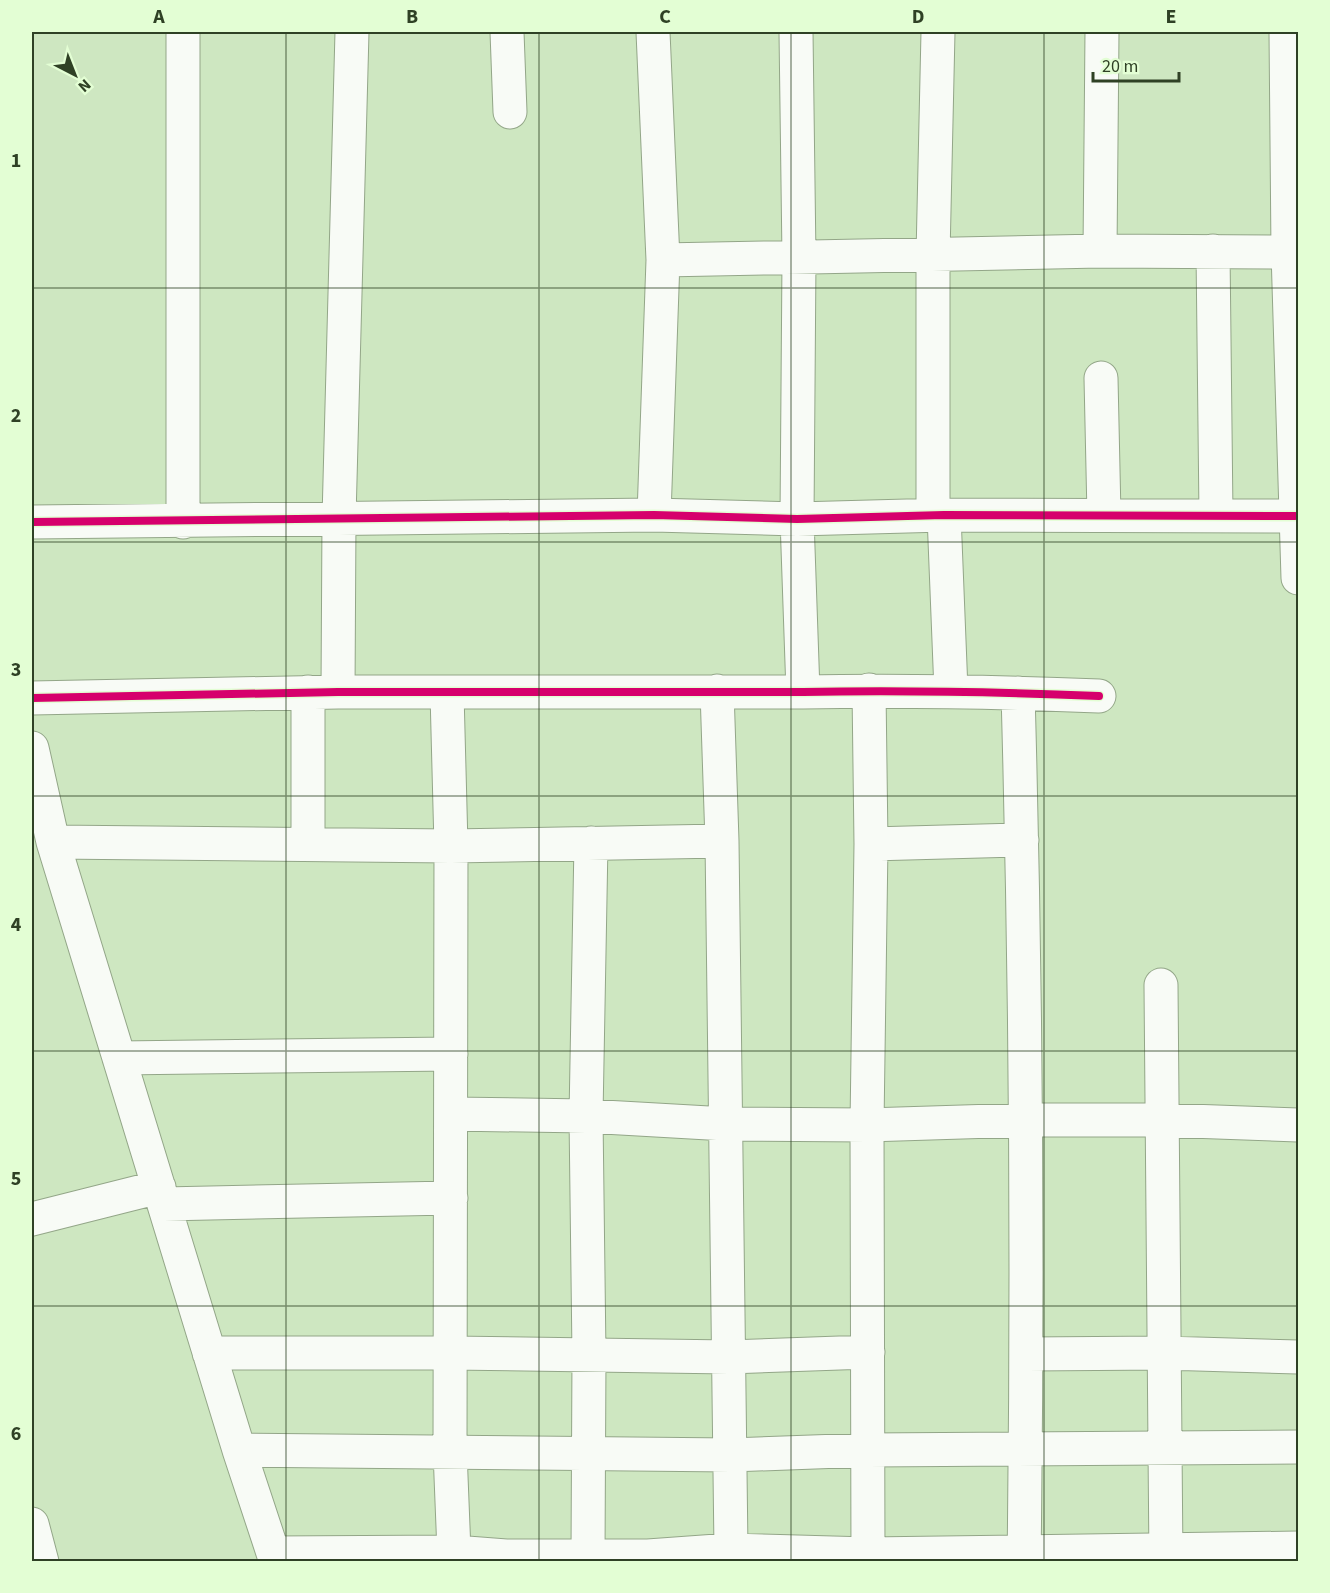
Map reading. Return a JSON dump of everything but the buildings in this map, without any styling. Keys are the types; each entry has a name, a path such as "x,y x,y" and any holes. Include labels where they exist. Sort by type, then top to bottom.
{"street":[{"path":"183,32 183,522"},
{"path":"308,844 339,518 352,32"},
{"path":"507,32 510,112"},
{"path":"653,32 663,260 654,515"},
{"path":"796,32 799,258 796,519 803,692"},
{"path":"938,32 933,255 938,515 951,690"},
{"path":"1100,250 1102,32"},
{"path":"1287,32 1288,252 1294,338 1295,516 1299,578"},
{"path":"663,260 1100,250 1288,252"},
{"path":"1213,251 1216,515"},
{"path":"1101,378 1104,515"},
{"path":"32,522 654,515 796,519 938,515 1295,516"},
{"path":"868,1558 867,1125 871,844 869,690"},
{"path":"32,698 323,692 869,690 951,690 1099,696"},
{"path":"717,691 722,841 732,1550"},
{"path":"447,693 451,846 452,1054 450,1451 454,1552"},
{"path":"1018,693 1022,840 1027,1354 1024,1557"},
{"path":"32,748 53,842 239,1450 275,1557 454,1552 506,1559 588,1557 648,1559 732,1550 868,1558 1166,1556 1299,1548"},
{"path":"871,844 1022,840"},
{"path":"53,842 451,846 722,841"},
{"path":"588,1557 589,1355 586,1116 591,843"},
{"path":"1161,985 1166,1556"},
{"path":"119,1058 452,1054"},
{"path":"451,1114 586,1116 726,1124 867,1125 1024,1120 1162,1120 1299,1125"},
{"path":"32,1219 161,1195 451,1198"},
{"path":"209,1353 450,1353 729,1357 868,1352"},
{"path":"1027,1354 1164,1353 1299,1358"},
{"path":"239,1450 731,1455 868,1449 1299,1448"},
{"path":"32,1524 42,1562"}],"cycle path":[{"path":"32,522 654,515 797,519 944,515 1295,516"},
{"path":"32,698 338,692 914,691 1099,696"}]}
